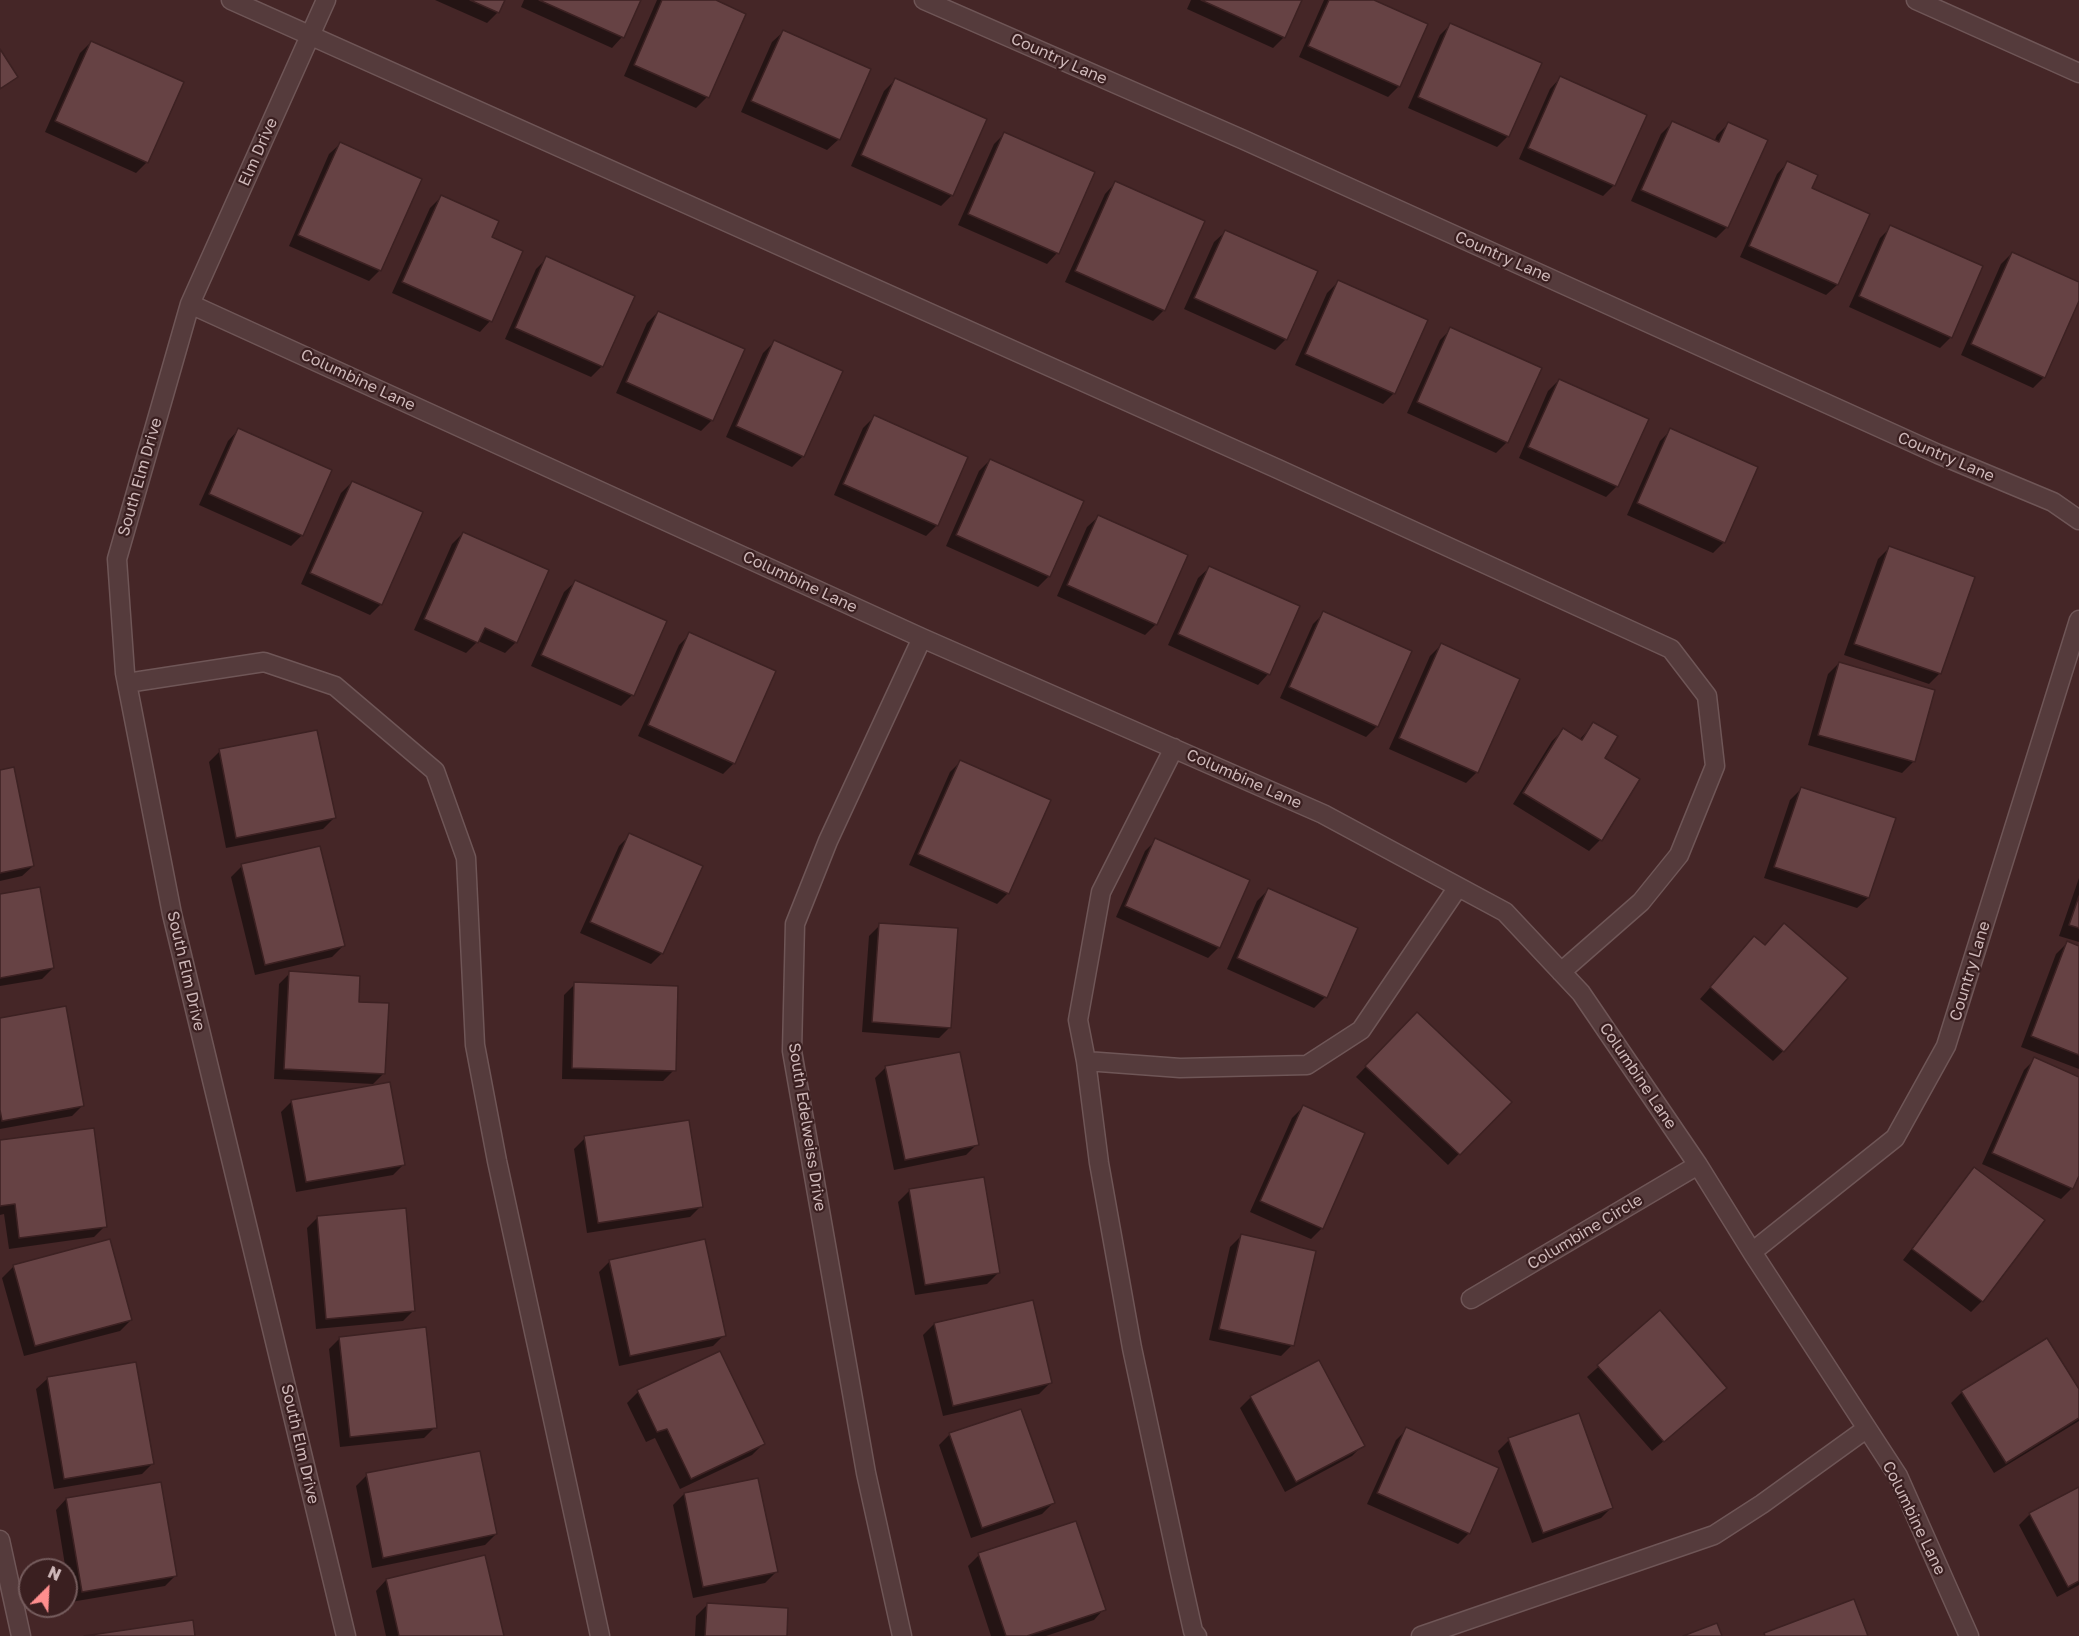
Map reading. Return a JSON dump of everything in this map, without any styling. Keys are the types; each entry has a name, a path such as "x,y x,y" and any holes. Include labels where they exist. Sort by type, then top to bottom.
{"street":[{"path":"231,0 1267,464 1671,649 1707,696 1715,766 1679,855 1641,902 1561,972"},
{"name":"Elm Drive","path":"190,304 326,0"},
{"name":"Country Lane","path":"924,0 1255,145 1938,454 2053,502 2079,520"},
{"path":"1916,0 2079,73"},
{"name":"Columbine Lane","path":"190,304 922,638 1323,814 1505,912 1581,993 1698,1165 1898,1476 1969,1636"},
{"name":"South Elm Drive","path":"190,304 117,559 127,682 172,914 346,1636"},
{"name":"Country Lane","path":"1752,1252 1895,1138 1946,1046 2079,620"},
{"name":"South Edelweiss Drive","path":"902,1636 866,1473 792,1051 795,924 828,841 922,638"},
{"path":"127,682 264,662 335,686 435,771 466,858 476,1046 497,1161 600,1636"},
{"path":"1174,748 1101,892 1078,1020 1086,1061 1099,1163 1132,1348 1193,1631 1197,1636"},
{"path":"1086,1061 1180,1068 1307,1065 1361,1030 1458,887"},
{"name":"Columbine Circle","path":"1471,1299 1698,1165"},
{"path":"1421,1636 1714,1535 1762,1504 1866,1429"},
{"path":"0,1540 21,1636"}],"building":[{"path":"470,0 505,0 499,13"},
{"path":"539,0 641,0 624,38"},
{"path":"662,0 716,0 746,14 709,98 634,65"},
{"path":"1201,0 1302,0 1285,38"},
{"path":"1329,0 1374,0 1428,24 1400,87 1308,46"},
{"path":"1450,23 1542,63 1509,137 1418,97"},
{"path":"783,30 871,69 840,140 751,101"},
{"path":"91,41 184,82 148,163 55,121"},
{"path":"0,49 18,77 0,89"},
{"path":"1560,76 1647,115 1615,186 1528,148"},
{"path":"895,78 987,119 953,196 861,155"},
{"path":"1672,121 1719,142 1728,122 1768,140 1728,228 1641,190"},
{"path":"1004,132 1095,172 1059,254 968,214"},
{"path":"340,142 422,179 381,271 298,235"},
{"path":"1787,161 1818,175 1812,188 1870,214 1838,285 1749,246"},
{"path":"1115,181 1205,221 1165,311 1075,271"},
{"path":"441,195 499,221 492,237 523,251 492,322 402,282"},
{"path":"1890,225 1983,266 1952,338 1859,296"},
{"path":"1225,230 1318,271 1287,340 1194,298"},
{"path":"2012,252 2079,282 2079,301 2045,378 1971,344"},
{"path":"546,256 635,296 603,367 515,328"},
{"path":"1338,280 1428,320 1395,394 1305,354"},
{"path":"658,311 745,349 713,421 626,382"},
{"path":"1450,327 1542,368 1508,443 1417,402"},
{"path":"774,340 843,371 804,457 736,426"},
{"path":"1559,379 1649,419 1618,487 1528,447"},
{"path":"874,415 968,457 938,526 843,484"},
{"path":"238,428 332,470 303,536 209,494"},
{"path":"1670,428 1758,467 1725,543 1637,503"},
{"path":"990,459 1084,501 1050,577 956,535"},
{"path":"352,481 423,512 382,605 310,573"},
{"path":"1098,515 1188,555 1157,625 1067,585"},
{"path":"463,532 549,570 517,643 485,628 478,643 424,619"},
{"path":"1889,546 1975,577 1941,674 1854,644"},
{"path":"1209,566 1300,606 1270,675 1178,634"},
{"path":"575,580 667,621 634,696 541,655"},
{"path":"1323,611 1412,651 1378,727 1289,687"},
{"path":"689,632 776,671 735,764 648,725"},
{"path":"1441,643 1520,679 1478,773 1399,738"},
{"path":"1839,662 1935,690 1915,762 1818,735"},
{"path":"1593,722 1618,736 1605,758 1640,779 1602,841 1523,793 1563,728 1582,740"},
{"path":"317,730 336,818 236,838 219,749"},
{"path":"960,760 1051,800 1009,894 918,854"},
{"path":"14,767 34,866 0,873 0,770"},
{"path":"1801,787 1896,818 1869,898 1774,867"},
{"path":"629,833 703,866 663,954 590,922"},
{"path":"1155,838 1250,880 1220,948 1125,906"},
{"path":"320,846 345,946 265,965 241,864"},
{"path":"40,887 54,968 0,978 0,894"},
{"path":"1268,888 1358,928 1327,998 1237,958"},
{"path":"2079,896 2079,928 2069,925"},
{"path":"879,923 958,928 951,1028 872,1022"},
{"path":"1784,923 1848,978 1784,1052 1710,987 1754,936 1765,945"},
{"path":"2067,941 2079,946 2079,1055 2031,1036"},
{"path":"289,971 360,976 359,1002 389,1003 385,1074 284,1069"},
{"path":"574,982 678,986 676,1071 572,1068"},
{"path":"66,1006 84,1106 2,1121 0,1018"},
{"path":"1417,1012 1512,1102 1460,1155 1365,1066"},
{"path":"960,1052 979,1145 905,1160 885,1066"},
{"path":"2034,1057 2079,1077 2079,1176 2073,1189 1992,1153"},
{"path":"390,1082 405,1165 306,1182 291,1100"},
{"path":"1303,1105 1365,1133 1323,1229 1260,1201"},
{"path":"689,1120 703,1207 598,1223 584,1136"},
{"path":"94,1128 107,1227 19,1238 15,1204 0,1206 0,1140"},
{"path":"1974,1167 2045,1220 1983,1302 1912,1249"},
{"path":"984,1177 1000,1273 925,1285 909,1189"},
{"path":"406,1208 415,1311 326,1319 317,1216"},
{"path":"1241,1234 1316,1251 1294,1346 1219,1329"},
{"path":"110,1239 132,1320 35,1346 13,1265"},
{"path":"705,1239 726,1336 630,1356 609,1260"},
{"path":"1033,1300 1052,1383 953,1406 934,1323"},
{"path":"1660,1310 1727,1388 1664,1442 1597,1365"},
{"path":"426,1327 437,1428 350,1437 339,1337"},
{"path":"2047,1338 2079,1389 2079,1418 2006,1463 1961,1391"},
{"path":"720,1351 765,1444 691,1479 667,1429 657,1432 637,1390"},
{"path":"1319,1360 1365,1446 1296,1482 1250,1396"},
{"path":"136,1362 154,1464 64,1479 47,1377"},
{"path":"1021,1409 1055,1503 982,1528 949,1433"},
{"path":"1579,1413 1613,1508 1543,1533 1508,1438"},
{"path":"1406,1427 1499,1468 1470,1534 1377,1493"},
{"path":"480,1451 497,1534 383,1558 366,1473"},
{"path":"758,1478 778,1572 703,1587 684,1493"},
{"path":"161,1482 177,1576 82,1592 66,1498"},
{"path":"2079,1487 2079,1581 2068,1587 2029,1513"},
{"path":"1076,1521 1106,1610 1027,1636 1006,1636 978,1553"},
{"path":"485,1555 504,1636 399,1636 386,1579"},
{"path":"1854,1599 1868,1636 1765,1636 1764,1633"},
{"path":"707,1603 788,1608 787,1636 705,1636"},
{"path":"193,1620 195,1636 84,1636"},
{"path":"1717,1623 1722,1636 1683,1636"}]}
